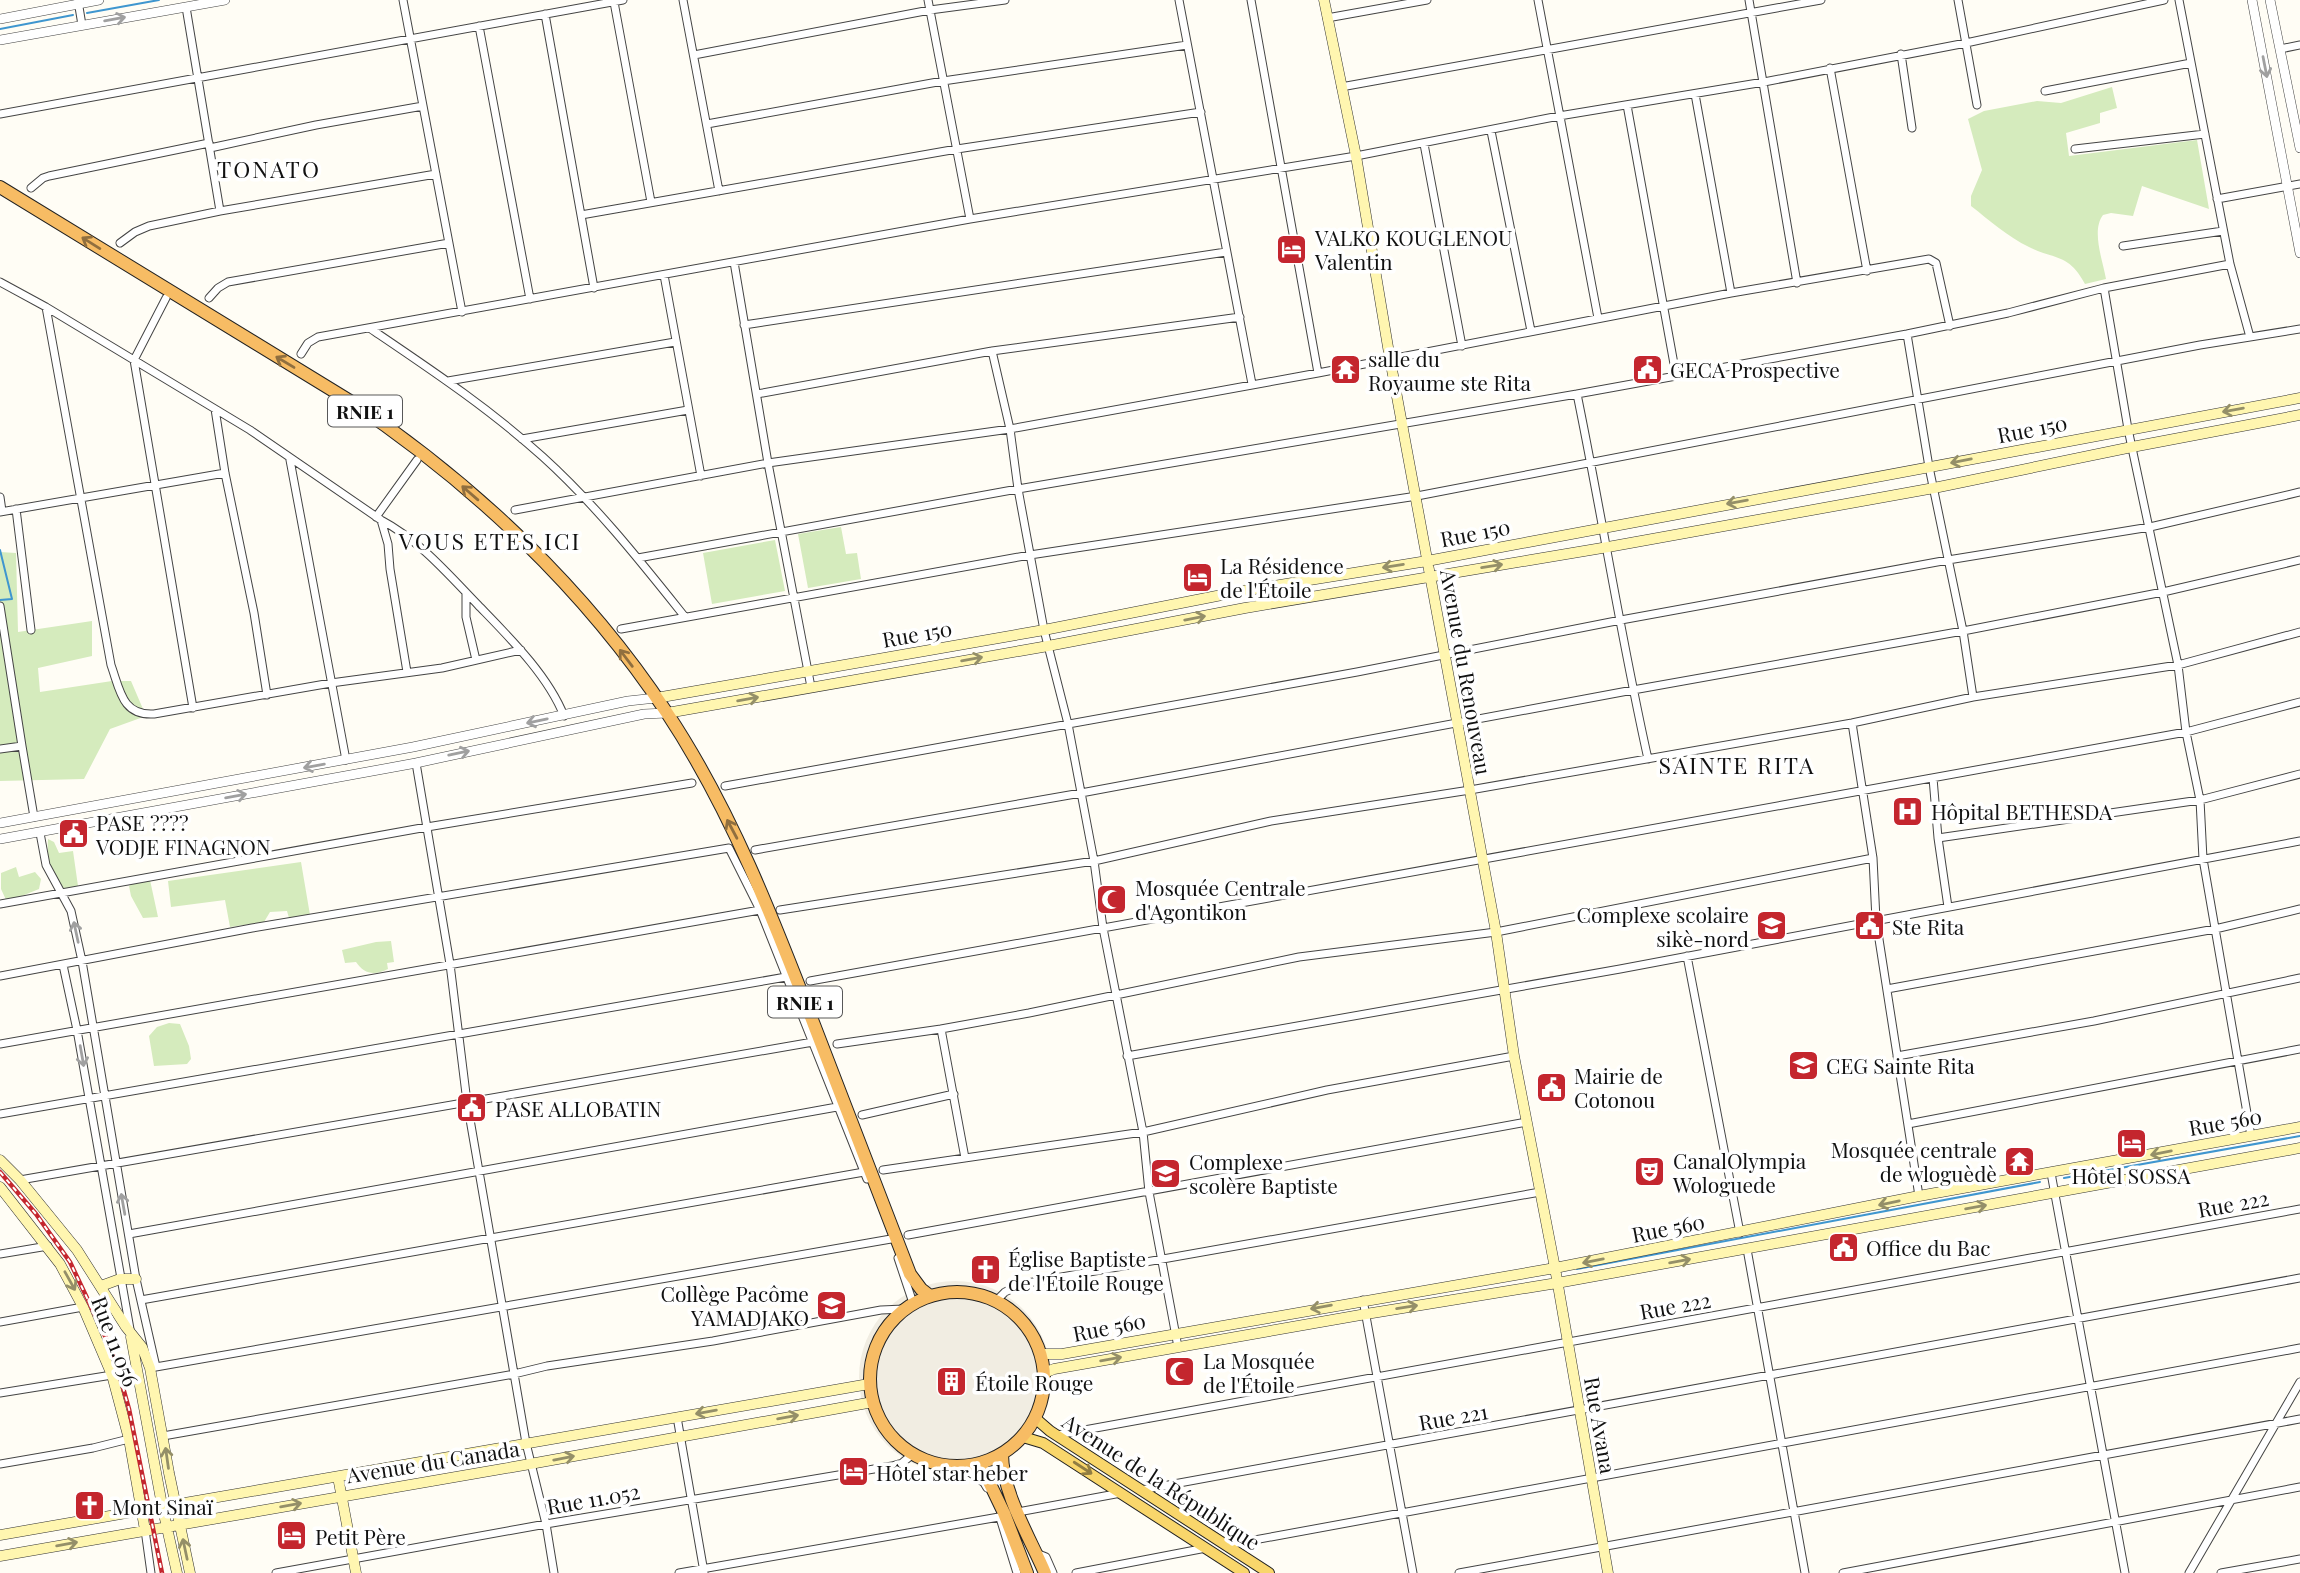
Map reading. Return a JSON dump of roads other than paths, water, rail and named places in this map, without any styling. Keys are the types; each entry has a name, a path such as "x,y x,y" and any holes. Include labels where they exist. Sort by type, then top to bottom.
{"highway":[{"name":"RNIE 1","path":"0,187 350,401 422,452 503,522 557,576 607,633 667,713 741,845 910,1274 930,1296"},
{"path":"965,1292 996,1301 1010,1309 1026,1326 1041,1353 1044,1373 1042,1401 1023,1437 1002,1454 980,1463 961,1466 936,1464 900,1444 879,1418 869,1384 871,1361 878,1339 888,1325 909,1306 930,1296 965,1292"},
{"path":"1002,1454 1005,1477 1045,1573"},
{"path":"980,1463 1004,1513 1027,1573"}],"main road":[{"name":"Avenue du Renouveau","path":"1324,0 1356,156 1390,359 1496,932 1514,1056 1557,1283"},
{"name":"Rue 150","path":"656,698 1242,591 1427,561 2300,398"},
{"name":"Rue 150","path":"667,713 1048,646 1245,608 1608,547 1934,488 2300,415"},
{"path":"1242,591 1245,608"},
{"name":"Rue 560","path":"1041,1353 1062,1354 1555,1268 1919,1196 2300,1127"},
{"name":"Rue 560","path":"1044,1373 1054,1369 1557,1283 2300,1148"},
{"path":"0,1160 72,1243 153,1367 175,1503 190,1573"},
{"name":"Rue 11.056","path":"0,1187 60,1264 83,1307 112,1375 128,1439 145,1530"},
{"path":"101,1286 120,1279 136,1279"},
{"name":"Rue Avana","path":"1557,1283 1608,1573"},
{"path":"131,1334 177,1573"},
{"name":"Avenue du Canada","path":"0,1535 869,1384"},
{"name":"Avenue du Canada","path":"0,1556 873,1402"},
{"name":"Avenue de la République","path":"1035,1418 1043,1427 1269,1573"},
{"name":"Avenue de la République","path":"1023,1437 1043,1443 1244,1573"},
{"path":"338,1477 356,1573"}],"street":[{"path":"0,19 99,0"},
{"path":"0,40 225,0"},
{"path":"403,0 462,312"},
{"path":"683,0 719,191"},
{"path":"928,0 971,219"},
{"path":"694,55 930,10 1005,0"},
{"path":"1179,0 1252,384"},
{"path":"1251,0 1318,373"},
{"path":"1326,18 1427,0"},
{"path":"1538,0 1598,318"},
{"path":"1749,0 1797,283"},
{"path":"1341,87 1821,0"},
{"path":"1958,0 1977,104"},
{"path":"300,354 308,343 318,337 971,219 1356,156 1559,116 1764,82 1966,43 2164,0"},
{"path":"2179,0 2223,231 2250,337"},
{"path":"2252,0 2300,253"},
{"path":"2270,0 2297,112 2300,148"},
{"path":"0,114 619,1 651,202"},
{"path":"78,2 82,25"},
{"path":"186,7 220,211"},
{"path":"545,14 594,288"},
{"path":"479,26 530,299"},
{"path":"706,124 943,81 1187,45"},
{"path":"2280,49 2300,45"},
{"path":"1901,54 1912,128"},
{"path":"2045,91 2191,63"},
{"path":"1830,68 1867,271"},
{"path":"1695,94 1731,293"},
{"path":"1627,105 1676,375"},
{"path":"31,188 49,176 423,106"},
{"path":"581,215 957,149 1201,113"},
{"path":"1491,131 1531,331"},
{"path":"2075,149 2205,134"},
{"path":"1424,144 1462,346"},
{"path":"120,243 149,226 220,211 436,174"},
{"path":"2217,199 2300,184"},
{"path":"2123,246 2223,231"},
{"path":"209,298 228,282 449,243"},
{"path":"744,325 1226,252"},
{"path":"515,510 768,463 1010,429 1462,346 1731,293 1934,260 1950,326"},
{"path":"734,262 768,463 811,687"},
{"path":"638,558 1907,334 2008,313 2104,288 2230,264"},
{"path":"664,275 701,475"},
{"path":"0,282 250,430 378,519 397,528 425,551 521,650 564,716"},
{"path":"2104,288 2128,429 2178,665 2186,732 2200,800 2203,859 2250,1136"},
{"path":"166,298 134,360 193,708"},
{"path":"46,307 111,665 127,707 135,713 142,715 193,708 331,683 442,668 521,650"},
{"path":"757,394 992,351 1240,317"},
{"path":"370,329 448,381 522,439 583,497 638,558 685,617"},
{"path":"621,629 1030,555 1417,496 1919,398 2300,329"},
{"path":"1907,334 1929,467 1963,631 1973,697"},
{"path":"448,381 675,342"},
{"path":"992,351 1010,429 1018,489 1044,629 1068,724 1094,861 1103,928 1143,1132 1149,1192 1178,1348"},
{"path":"1577,394 1648,759"},
{"path":"215,409 267,695"},
{"path":"522,439 688,410"},
{"path":"290,460 346,760"},
{"path":"378,519 417,460"},
{"path":"0,498 1,511 225,473"},
{"path":"725,786 1948,560 2150,527 2300,492"},
{"path":"16,509 31,630"},
{"path":"378,519 388,544 407,672"},
{"path":"755,850 1963,631 2164,593 2300,560"},
{"path":"466,593 466,617 476,660"},
{"path":"0,608 34,817"},
{"path":"780,910 1094,861 1271,821 1470,790 1852,723 1973,697 2178,665 2300,632"},
{"path":"0,823 346,760 656,698"},
{"path":"810,981 2186,732 2300,702"},
{"path":"0,839 416,763 644,714 667,713"},
{"path":"1852,723 1873,858 1876,920 1919,1196"},
{"path":"0,749 22,746"},
{"path":"416,763 450,964 467,1102 526,1443 546,1524 554,1573"},
{"path":"1938,838 2200,800 2300,774"},
{"path":"1933,778 1948,906"},
{"path":"0,904 427,827 692,783"},
{"path":"40,832 46,865 71,911 82,961 153,1367 891,1239"},
{"path":"1127,1056 1687,956 2300,841"},
{"path":"0,976 253,928 729,848 761,909 891,1239 909,1306 713,1341 547,1366 163,1436"},
{"path":"837,1044 941,1029 1117,996 1298,957 1496,932 1873,858"},
{"path":"0,1044 761,909"},
{"path":"1887,989 2215,929 2300,909"},
{"path":"1687,956 1740,1233"},
{"path":"63,965 78,1030 131,1334"},
{"path":"0,1114 786,977"},
{"path":"1897,1056 2094,1021 2300,978"},
{"path":"941,1029 965,1158"},
{"path":"20,1180 813,1042"},
{"path":"1908,1124 2300,1049"},
{"path":"883,1170 1079,1139 1143,1132 1327,1090 1514,1056"},
{"path":"862,1115 954,1094"},
{"path":"128,1234 837,1107"},
{"path":"908,1236 1527,1122"},
{"path":"141,1300 864,1172"},
{"path":"2051,1173 2125,1573"},
{"path":"996,1301 1005,1292 1022,1284 1540,1192"},
{"name":"Rue 222","path":"1056,1435 2300,1209"},
{"path":"0,1254 48,1246"},
{"path":"1747,1249 1805,1573"},
{"name":"Rue 221","path":"1142,1490 2300,1278"},
{"path":"1363,1300 1413,1573"},
{"path":"0,1322 83,1307"},
{"path":"1227,1545 2300,1348"},
{"path":"0,1393 112,1375"},
{"path":"2189,1573 2300,1382"},
{"path":"677,1417 704,1571"},
{"path":"1460,1573 2300,1419"},
{"path":"0,1464 93,1448 128,1439"},
{"name":"Rue 11.052","path":"276,1573 892,1466 902,1463 914,1454"},
{"path":"961,1466 984,1483 999,1517 1017,1573"},
{"path":"1843,1573 2300,1487"},
{"path":"1018,1512 1121,1493"},
{"path":"679,1573 704,1571 999,1517"},
{"path":"145,1530 151,1573"},
{"path":"1076,1573 1206,1548"},
{"path":"1037,1553 1046,1557 1053,1573"},
{"path":"2221,1573 2300,1559"}],"waterway":[{"path":"87,13 159,0"},
{"path":"0,29 73,15"},
{"path":"0,550 12,599 0,600"},
{"path":"2064,1178 2300,1136"},
{"path":"1577,1269 2040,1182"}],"railway":[{"path":"0,1172 36,1214 70,1262 114,1355 129,1409 162,1573"}],"place":[{"name":"VALKO KOUGLENOU Valentin","path":"1292,249"},
{"name":"GECA Prospective","path":"1647,369"},
{"name":"salle du Royaume ste Rita","path":"1345,370"},
{"name":"La Résidence de l'Étoile","path":"1197,577"},
{"name":"Hôpital BETHESDA","path":"1908,811"},
{"name":"PASE ???? VODJE FINAGNON","path":"73,834"},
{"name":"Mosquée Centrale d'Agontikon","path":"1112,899"},
{"name":"Complexe scolaire sikè-nord","path":"1772,926"},
{"name":"Ste Rita","path":"1869,926"},
{"name":"CEG Sainte Rita","path":"1803,1065"},
{"name":"Mairie de Cotonou","path":"1551,1087"},
{"name":"PASE ALLOBATIN","path":"472,1108"},
{"name":"Hôtel SOSSA","path":"2131,1143"},
{"name":"Mosquée centrale de wloguèdè","path":"2020,1161"},
{"name":"CanalOlympia Wologuede","path":"1650,1172"},
{"name":"Complexe scolère Baptiste","path":"1166,1173"},
{"name":"Office du Bac","path":"1843,1247"},
{"name":"Église Baptiste de l'Étoile Rouge","path":"985,1270"},
{"name":"Collège Pacôme YAMADJAKO","path":"832,1305"},
{"name":"La Mosquée de l'Étoile","path":"1180,1372"},
{"name":"Étoile Rouge","path":"952,1382"},
{"name":"Hôtel star heber","path":"853,1472"},
{"name":"Mont Sinaï","path":"89,1506"},
{"name":"Petit Père","path":"292,1536"}],"district":[{"name":"TONATO","path":"269,168"},
{"name":"VOUS ETES ICI","path":"490,540"},
{"name":"SAINTE RITA","path":"1737,764"}]}
